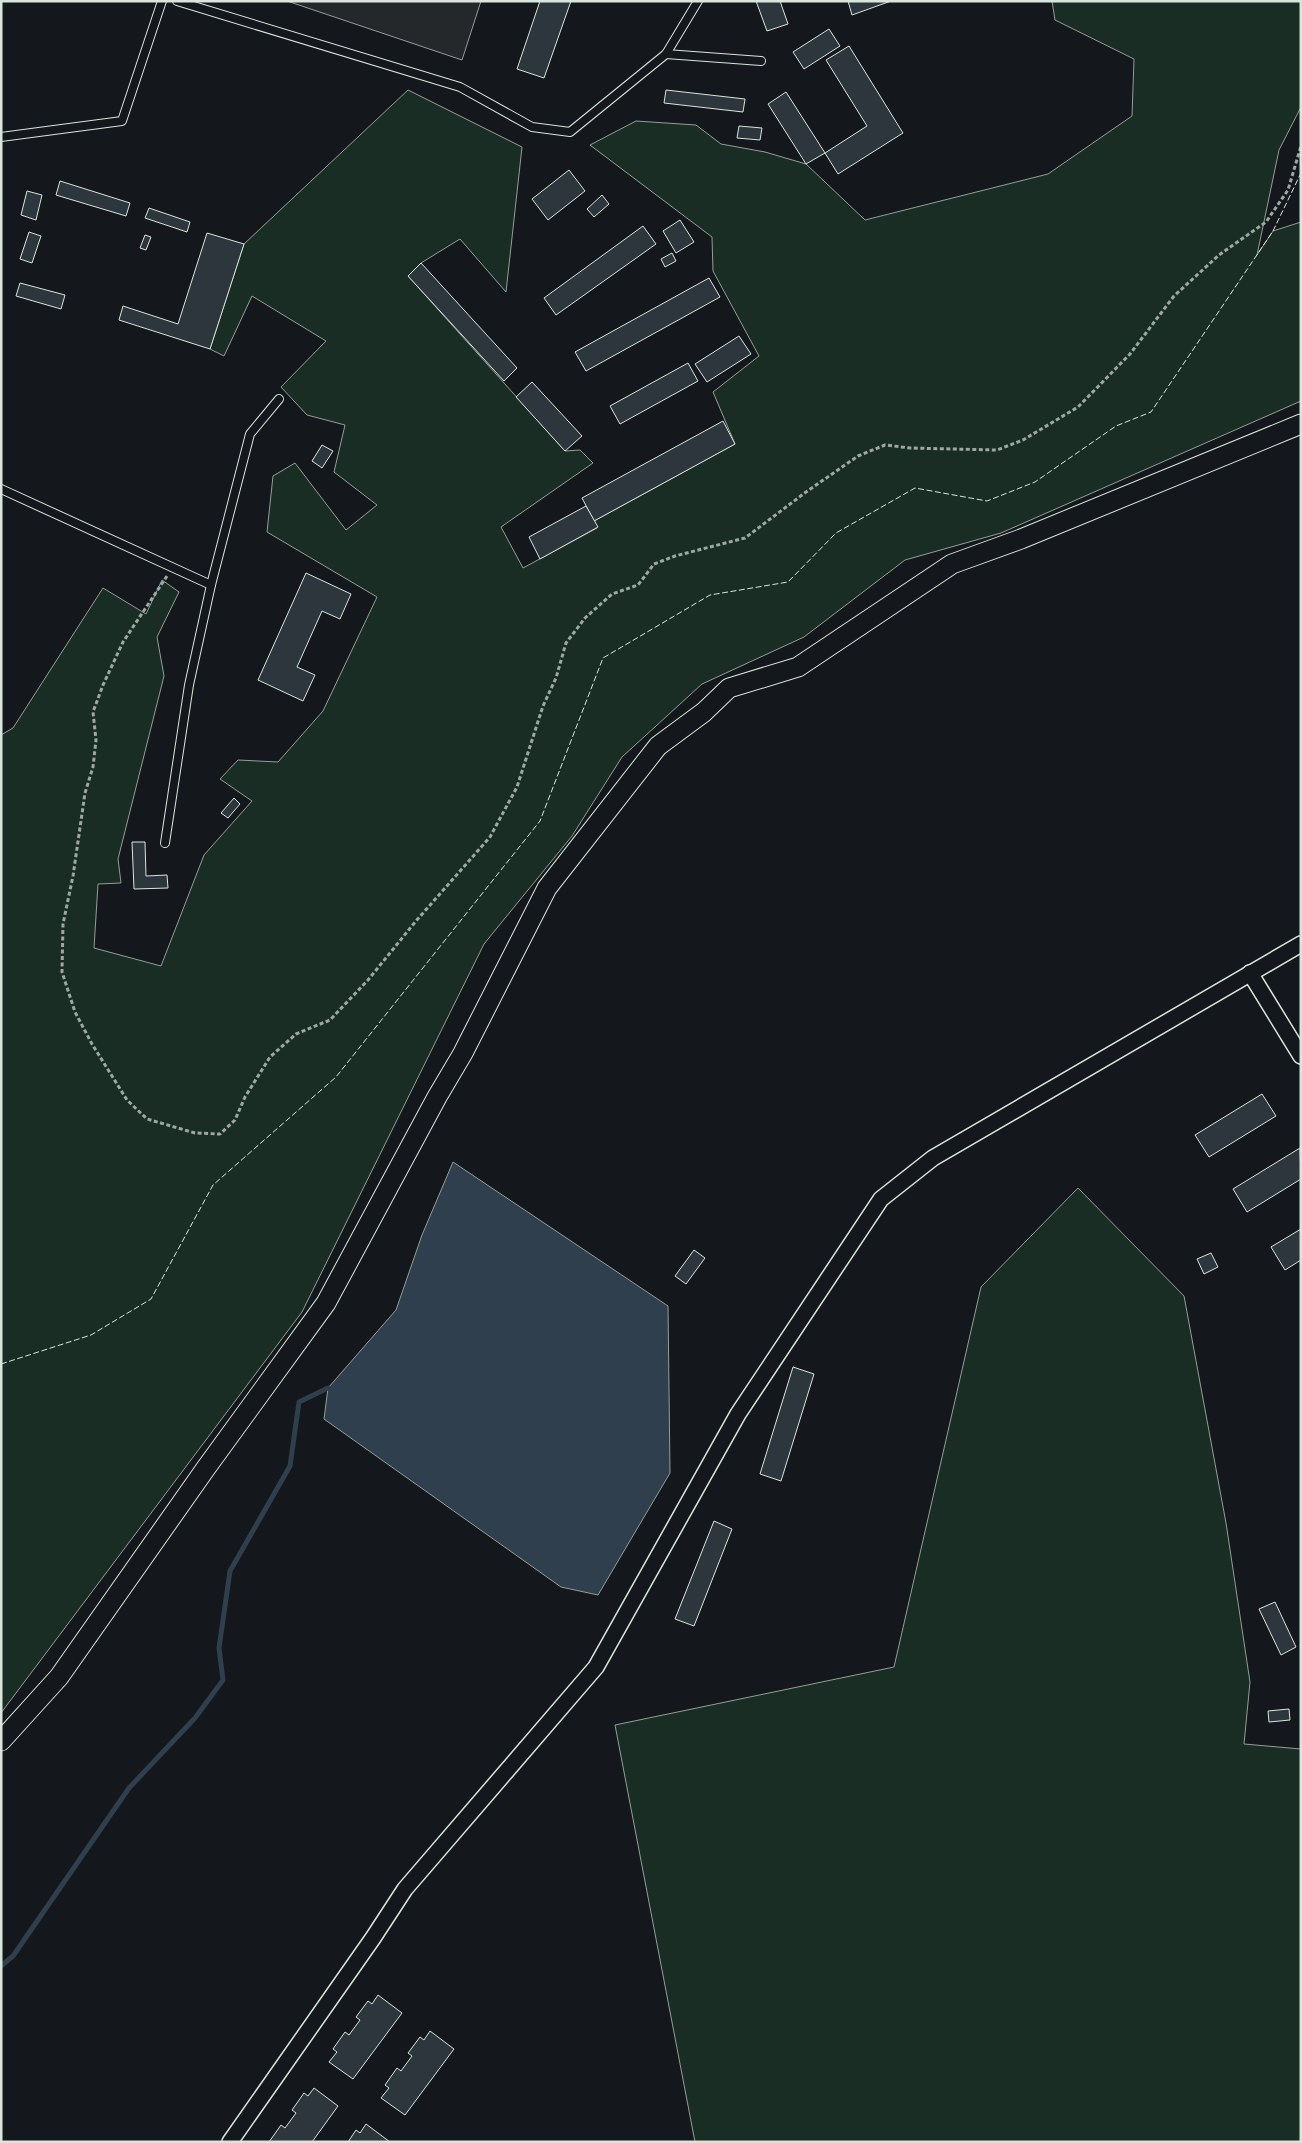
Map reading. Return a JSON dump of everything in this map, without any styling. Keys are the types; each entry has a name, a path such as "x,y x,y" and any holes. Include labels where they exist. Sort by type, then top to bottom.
{"street":[{"path":"1,1740 59,1677 206,1468 326,1303 436,1097 463,1053 546,888 658,746 704,712 729,688 798,667 952,564 1030,535 1301,424"},
{"path":"230,2142 405,1890 596,1667 738,1414 881,1199 933,1158 1301,944"},
{"path":"1250,973 1301,1056"}],"lane":[{"path":"1,137 122,121 162,1"},
{"path":"177,1 460,87 532,127 570,132 666,54 698,1"},
{"path":"666,54 761,61"},
{"path":"165,843 189,685 211,585 250,434 279,399"},
{"path":"1,489 211,585"}],"path":[{"path":"172,568 123,642 93,712 96,740 93,767 85,794 73,876 63,924 62,972 74,1012 127,1100 147,1119 195,1133 220,1134 235,1120 246,1097 270,1057 296,1034 330,1020 368,980 416,920 490,837 517,787 543,706 556,678 566,643 592,612 612,594 638,585 654,564 675,556 746,538 798,498 858,456 885,445 910,448 997,450 1023,440 1078,407 1130,354 1174,296 1219,255 1266,222 1288,190 1301,146"}],"green space":[{"path":"1052,1 1301,1 1301,107 1279,150 1257,255 1273,231 1301,222 1301,401 1001,533 905,560 804,637 702,684 622,757 572,836 484,944 302,1312 1,1713 1,735 13,728 103,588 146,614 162,580 179,592 157,637 164,676 118,859 121,883 98,884 94,948 161,966 204,855 252,801 220,779 238,760 278,762 323,711 377,597 267,532 273,476 295,463 346,530 377,505 334,472 345,425 307,415 281,387 326,341 252,296 224,356 210,349 244,244 408,90 522,147 506,292 460,239 421,263 408,276 565,451 580,450 593,463 501,527 523,568 597,528 594,521 735,444 713,392 759,356 713,271 712,237 590,145 636,121 696,125 721,144 765,152 806,164 865,220 1048,174 1132,116 1134,59 1055,20"},
{"path":"1078,1188 1184,1296 1226,1523 1250,1682 1244,1744 1301,1749 1301,2142 695,2142 615,1725 894,1667 981,1287"}],"shaded area":[{"path":"287,1 481,1 462,60"}],"water":[{"path":"453,1162 668,1306 670,1473 598,1595 561,1587 324,1419 328,1388 396,1310 422,1235"}],"building":[{"path":"540,1 571,1 544,78 517,69"},
{"path":"756,1 780,1 788,24 767,31"},
{"path":"848,1 891,1 852,15"},
{"path":"829,29 840,46 804,69 793,52"},
{"path":"849,46 903,133 838,174 825,153 867,126 826,60"},
{"path":"666,90 745,99 743,112 664,103"},
{"path":"786,92 825,153 806,164 768,104"},
{"path":"739,126 762,128 760,140 737,138"},
{"path":"569,170 585,191 548,220 532,199"},
{"path":"60,181 130,203 126,216 56,195"},
{"path":"27,191 42,195 36,220 21,215"},
{"path":"602,195 609,204 594,217 587,209"},
{"path":"149,208 190,222 187,232 145,218"},
{"path":"680,220 694,242 676,253 663,231"},
{"path":"643,226 656,244 556,315 544,298"},
{"path":"29,232 41,236 32,263 20,259"},
{"path":"207,233 244,244 210,349 119,320 123,306 178,324"},
{"path":"145,235 151,237 146,250 140,248"},
{"path":"672,253 676,261 665,267 661,259"},
{"path":"421,263 517,368 504,381 408,276"},
{"path":"709,278 720,297 586,371 575,352"},
{"path":"20,283 65,295 61,309 16,296"},
{"path":"739,336 751,354 707,382 695,364"},
{"path":"688,363 698,381 620,424 610,406"},
{"path":"532,382 582,436 565,451 516,397"},
{"path":"723,421 735,444 594,521 582,498"},
{"path":"322,445 333,451 322,468 312,461"},
{"path":"586,506 598,527 540,559 529,537"},
{"path":"306,573 351,594 340,619 322,611 297,667 315,675 303,701 258,680"},
{"path":"234,798 240,804 228,818 221,813"},
{"path":"132,842 145,842 146,876 167,875 168,888 134,889"},
{"path":"1262,1094 1276,1116 1209,1157 1195,1135"},
{"path":"1300,1148 1301,1179 1247,1212 1233,1189"},
{"path":"1301,1229 1301,1260 1285,1270 1271,1247"},
{"path":"694,1250 705,1258 686,1284 675,1276"},
{"path":"1211,1253 1218,1267 1204,1274 1197,1259"},
{"path":"793,1367 814,1374 781,1481 760,1474"},
{"path":"714,1521 732,1529 694,1626 675,1619"},
{"path":"1275,1602 1296,1647 1281,1655 1259,1609"},
{"path":"1289,1709 1290,1720 1269,1722 1268,1711"},
{"path":"378,1995 402,2013 353,2079 329,2062 337,2052 333,2049 345,2032 349,2035 360,2020 356,2017 368,2001 372,2004"},
{"path":"430,2031 454,2049 405,2115 381,2098 389,2088 385,2085 397,2068 401,2071 412,2056 408,2053 420,2037 424,2040"},
{"path":"314,2088 338,2106 312,2142 269,2142 281,2125 285,2128 296,2113 292,2110 304,2093 308,2096"},
{"path":"366,2124 390,2142 348,2142 356,2130 360,2133"}],"waterway":[{"path":"1,1966 13,1956 129,1788 195,1718 223,1680 219,1648 230,1571 290,1466 299,1402 328,1388"}],"fence":[{"path":"1,1364 91,1335 151,1299 213,1185 336,1077 540,821 603,658 710,595 788,582 836,533 915,488 987,501 1035,482 1116,426 1151,412 1273,231 1301,173"}]}
